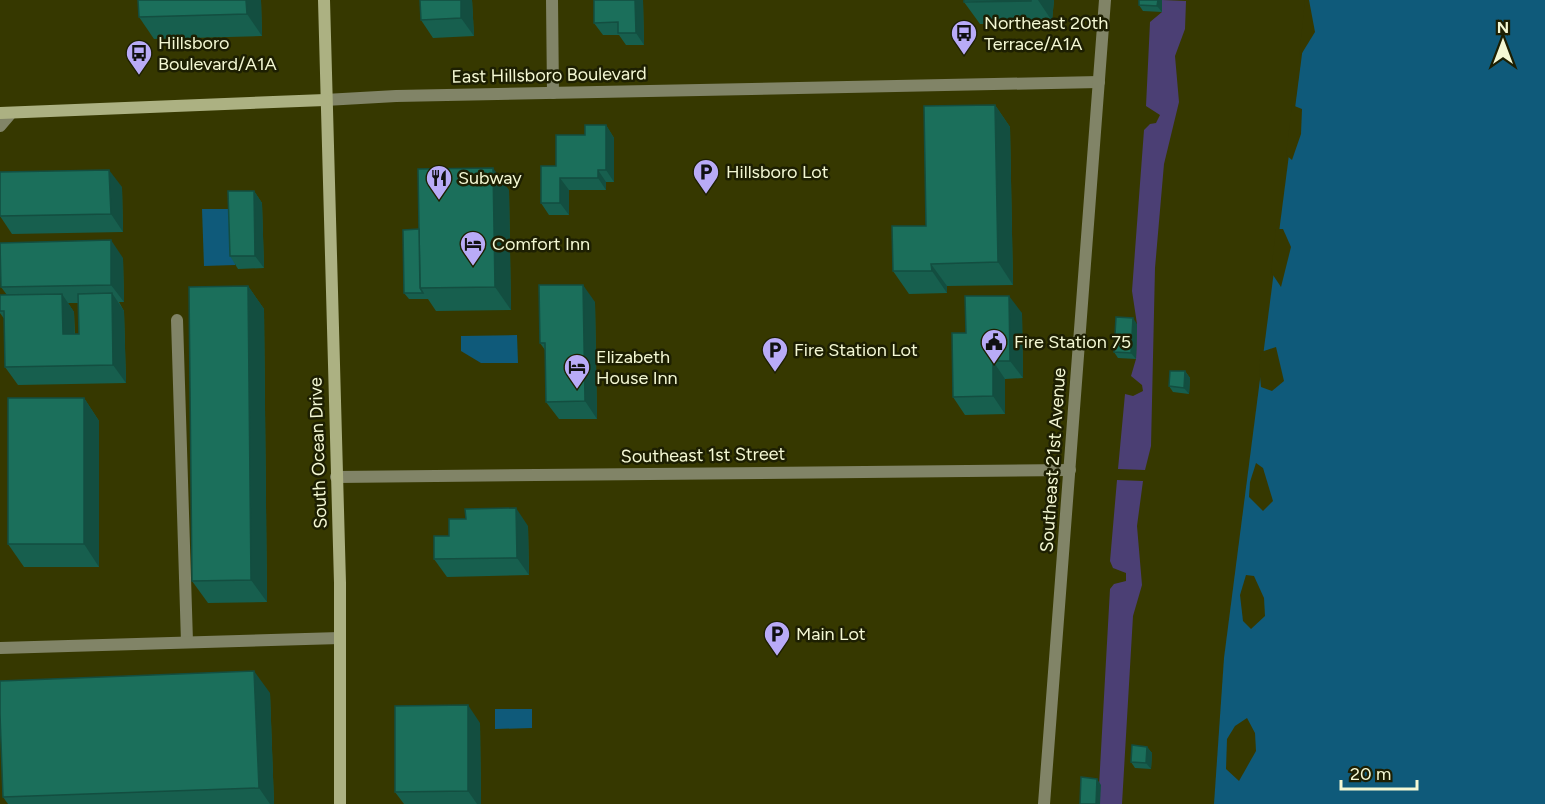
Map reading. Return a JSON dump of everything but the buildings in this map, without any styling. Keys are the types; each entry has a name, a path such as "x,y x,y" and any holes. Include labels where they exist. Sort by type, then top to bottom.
{"main road":[{"name":"South Ocean Drive","path":"324,0 340,638 340,804"},
{"name":"East Hillsboro Boulevard","path":"5,113 325,100"}],"street":[{"path":"552,0 553,93"},
{"name":"Southeast 21st Avenue","path":"1044,804 1105,0"},
{"name":"East Hillsboro Boulevard","path":"325,100 1099,82"},
{"path":"0,126 5,113"},
{"path":"177,320 187,642"},
{"name":"Southeast 1st Street","path":"336,477 1070,470"},
{"path":"0,648 340,638"}],"shaded area":[{"path":"1162,0 1186,1 1185,29 1175,56 1179,102 1164,164 1155,268 1151,446 1145,470 1118,469 1125,394 1133,396 1143,391 1142,385 1131,376 1136,359 1137,324 1132,291 1144,130 1150,124 1156,123 1160,115 1146,106 1150,22 1162,12"},
{"path":"1117,480 1143,481 1137,526 1142,585 1133,616 1122,804 1098,804 1110,589 1114,584 1126,581 1126,573 1113,568 1110,561"}],"water":[{"path":"1309,0 1545,0 1545,804 1214,804 1224,658"},
{"path":"202,209 234,209 235,265 204,266"},
{"path":"517,335 518,363 481,363 461,351 461,336"},
{"path":"495,709 532,709 532,728 495,729"}],"pier":[{"path":"1305,0 1309,0 1315,32 1299,58"},
{"path":"1292,105 1302,109 1301,134 1292,160 1286,155"},
{"path":"1276,229 1283,229 1291,247 1281,287 1271,272"},
{"path":"1276,347 1284,381 1272,391 1261,387 1259,366 1261,352"},
{"path":"1256,463 1263,468 1273,501 1263,511 1249,497 1250,482"},
{"path":"1246,575 1254,576 1264,598 1265,616 1251,629 1243,621 1240,595"},
{"path":"1247,718 1255,733 1256,751 1239,781 1226,769 1227,739 1235,726"}],"place":[{"name":"Northeast 20th Terrace/A1A","path":"964,56"},
{"name":"Hillsboro Boulevard/A1A","path":"139,76"},
{"name":"Hillsboro Lot","path":"706,195"},
{"name":"Subway","path":"439,201"},
{"name":"Comfort Inn","path":"473,267"},
{"name":"Fire Station 75","path":"994,365"},
{"name":"Fire Station Lot","path":"775,373"},
{"name":"Elizabeth House Inn","path":"577,390"},
{"name":"Main Lot","path":"777,657"}]}
